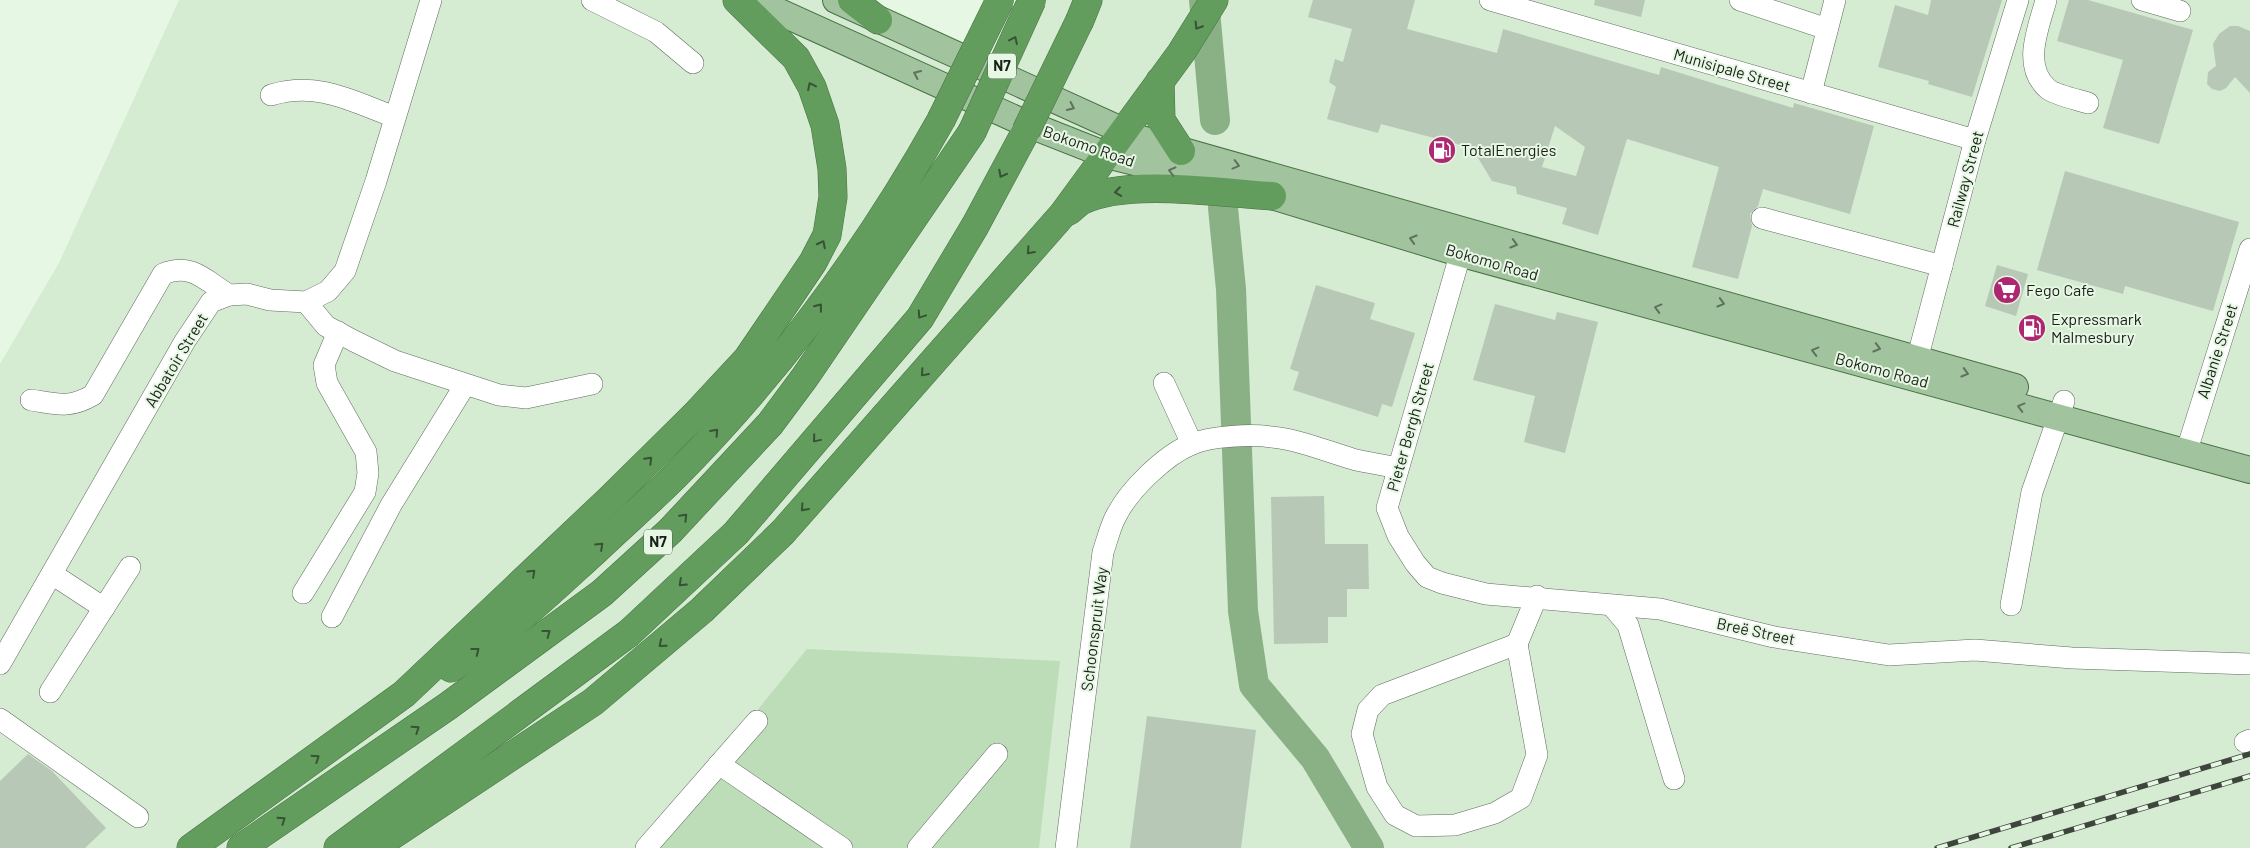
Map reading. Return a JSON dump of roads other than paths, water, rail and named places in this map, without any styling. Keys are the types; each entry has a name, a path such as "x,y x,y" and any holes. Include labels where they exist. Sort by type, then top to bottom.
{"highway":[{"path":"404,694 611,498 748,358 813,262 827,235 833,197 832,169 826,125 812,88 796,58 737,0"},
{"path":"852,0 878,20"},
{"path":"191,848 404,694 465,660 538,603 675,477 756,388 835,287 907,181 941,120 1000,0"},
{"name":"N7","path":"241,848 448,706 602,592 670,532 770,424 816,361 972,132 1032,0"},
{"path":"373,848 593,702 702,610 783,532 1063,214 1181,53 1214,0"},
{"path":"338,848 628,633 736,533 920,318 974,226 1026,131 1084,10"},
{"path":"1160,81 1161,120 1182,151"},
{"path":"1063,214 1088,199 1114,192 1144,188 1272,196"}],"main road":[{"name":"Bokomo Road","path":"753,0 1020,121 1106,155 1463,242 2188,445 2250,456"},
{"name":"Bokomo Road","path":"836,0 1123,131 1463,242"},
{"name":"Bokomo Road","path":"2188,445 2250,470"}],"street":[{"path":"31,400 62,405 79,403 93,395 163,274 176,268 189,270 229,295 247,294 270,300 306,302 328,290 345,271 376,181 431,0"},
{"path":"592,0 656,32 694,64"},
{"name":"Munisipale Street","path":"1490,0 1975,140"},
{"path":"1740,0 1827,29"},
{"path":"1811,93 1835,0"},
{"name":"Railway Street","path":"1915,369 1975,140 2018,0"},
{"path":"2046,0 2032,60 2038,75 2048,90 2088,103"},
{"path":"2142,0 2180,11"},
{"path":"271,94 291,89 319,90 395,117"},
{"path":"1762,218 1942,266"},
{"name":"Pieter Bergh Street","path":"1442,583 1428,577 1415,563 1398,536 1387,508 1463,242"},
{"name":"Albanie Street","path":"2188,445 2250,250"},
{"name":"Abbatoir Street","path":"0,664 185,341 211,302 229,295"},
{"path":"306,302 326,326 395,361 499,395 526,398 592,384"},
{"path":"303,593 365,492 368,474 366,452 327,383 324,365 338,332"},
{"path":"1164,383 1192,444"},
{"path":"332,617 391,505 465,385"},
{"path":"2010,605 2032,492 2061,410"},
{"name":"Schoonspruit Way","path":"1066,848 1103,552 1116,516 1132,492 1155,469 1192,444 1214,438 1270,436 1305,443 1356,459 1398,468"},
{"path":"50,692 130,566"},
{"path":"52,574 104,608"},
{"name":"Breë Street","path":"1442,583 1486,594 1537,596 1612,606 1660,609 1774,637 1889,655 1975,650 2072,658 2250,664"},
{"path":"1517,644 1382,695 1368,710 1362,734 1377,787 1394,815 1416,826 1455,825 1495,813 1521,798 1537,755 1517,644 1537,596"},
{"path":"1612,606 1628,625 1674,779"},
{"path":"0,719 138,817"},
{"path":"646,848 757,721"},
{"path":"918,848 997,754"},
{"path":"719,764 842,848"}],"waterway":[{"path":"1204,0 1215,120"},
{"path":"1223,208 1231,289 1243,611 1254,685 1315,758 1369,848"}],"railway":[{"path":"1937,848 2250,754"},
{"path":"2011,848 2250,776"}],"place":[{"name":"TotalEnergies","path":"1442,150"},
{"name":"Fego Cafe","path":"2007,290"},
{"name":"Expressmark Malmesbury","path":"2032,328"}]}
